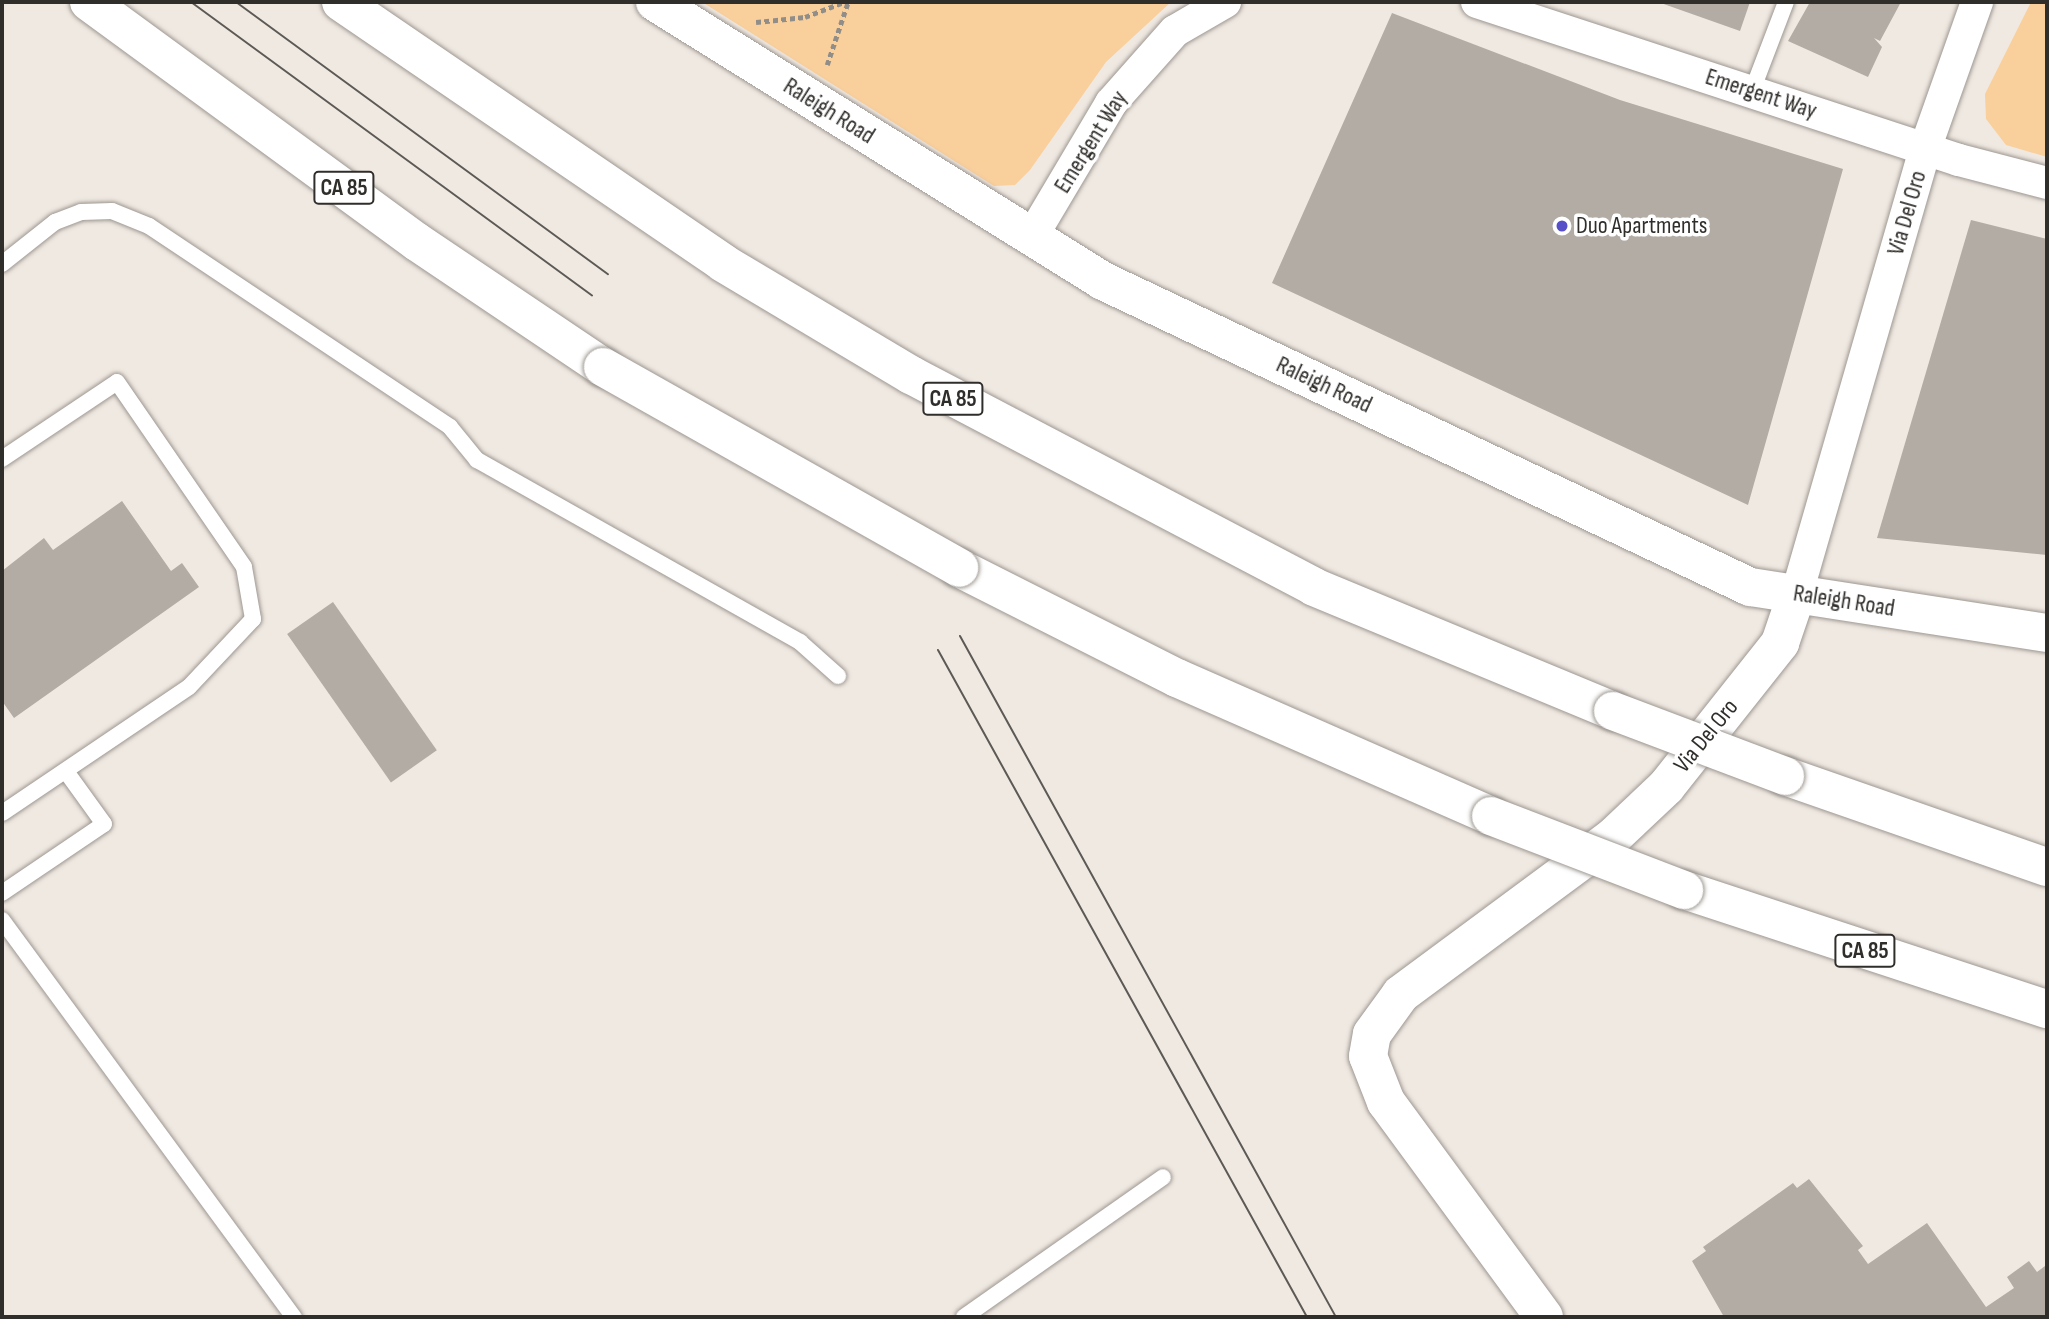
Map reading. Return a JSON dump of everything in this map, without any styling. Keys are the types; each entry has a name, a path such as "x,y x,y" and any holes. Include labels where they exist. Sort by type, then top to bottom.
{"main road":[{"name":"CA 85","path":"89,2 417,242 603,367 959,568 1177,678 1491,816 1684,890 2047,1009"},
{"name":"CA 85","path":"341,2 723,263 935,389 1314,587 1613,711 1785,776 2047,867"},
{"name":"Raleigh Road","path":"654,2 1103,281 1750,587 2047,633"},
{"name":"Via Del Oro","path":"1544,1317 1385,1102 1368,1056 1372,1034 1401,994 1612,838 1665,786 1780,643 1797,593"}],"street":[{"name":"Emergent Way","path":"1031,238 1111,103 1175,31 1224,2"},
{"name":"Emergent Way","path":"1476,2 1523,8 1752,91 1925,149 2047,183"},
{"name":"Via Del Oro","path":"1797,593 1925,149 1977,2"}],"lane":[{"path":"1752,91 1786,2"},
{"path":"2,264 55,222 81,212 111,211 149,226 450,427 477,460 800,642 838,676"},
{"path":"2,460 117,382 244,567 253,619 190,688 68,774 2,813"},
{"path":"2,893 103,824 68,774"},
{"path":"2,920 293,1317"},
{"path":"964,1317 1163,1177"}],"path":[{"path":"756,22 805,17 846,2"},
{"path":"827,65 846,2"}],"shaded area":[{"path":"702,2 1171,2 1106,62 1030,170 1015,185 994,186"},
{"path":"2031,2 2047,2 2047,157 2006,145 1986,119 1985,94"}],"building":[{"path":"1658,2 1750,2 1740,31"},
{"path":"1810,2 1901,2 1880,41 1874,38 1882,47 1868,77 1788,41"},
{"name":"Duo Apartments","path":"1392,13 1620,100 1843,169 1748,505 1272,283"},
{"path":"1971,220 2047,239 2047,555 1877,538"},
{"path":"122,501 171,571 182,563 199,587 14,718 2,701 2,571 44,538 53,550"},
{"path":"333,602 437,750 391,782 287,634"},
{"path":"1809,1179 1863,1246 1858,1250 1868,1264 1927,1223 1986,1307 2014,1288 2007,1277 2029,1261 2037,1272 2045,1266 2047,1317 1724,1317 1692,1261 1706,1251 1703,1247 1793,1183 1797,1188"}],"tram line":[{"path":"191,2 592,296"},
{"path":"236,2 608,274"},
{"path":"960,636 1336,1317"},
{"path":"938,650 1307,1317"}],"place":[{"name":"Duo Apartments","path":"1562,226"}]}
